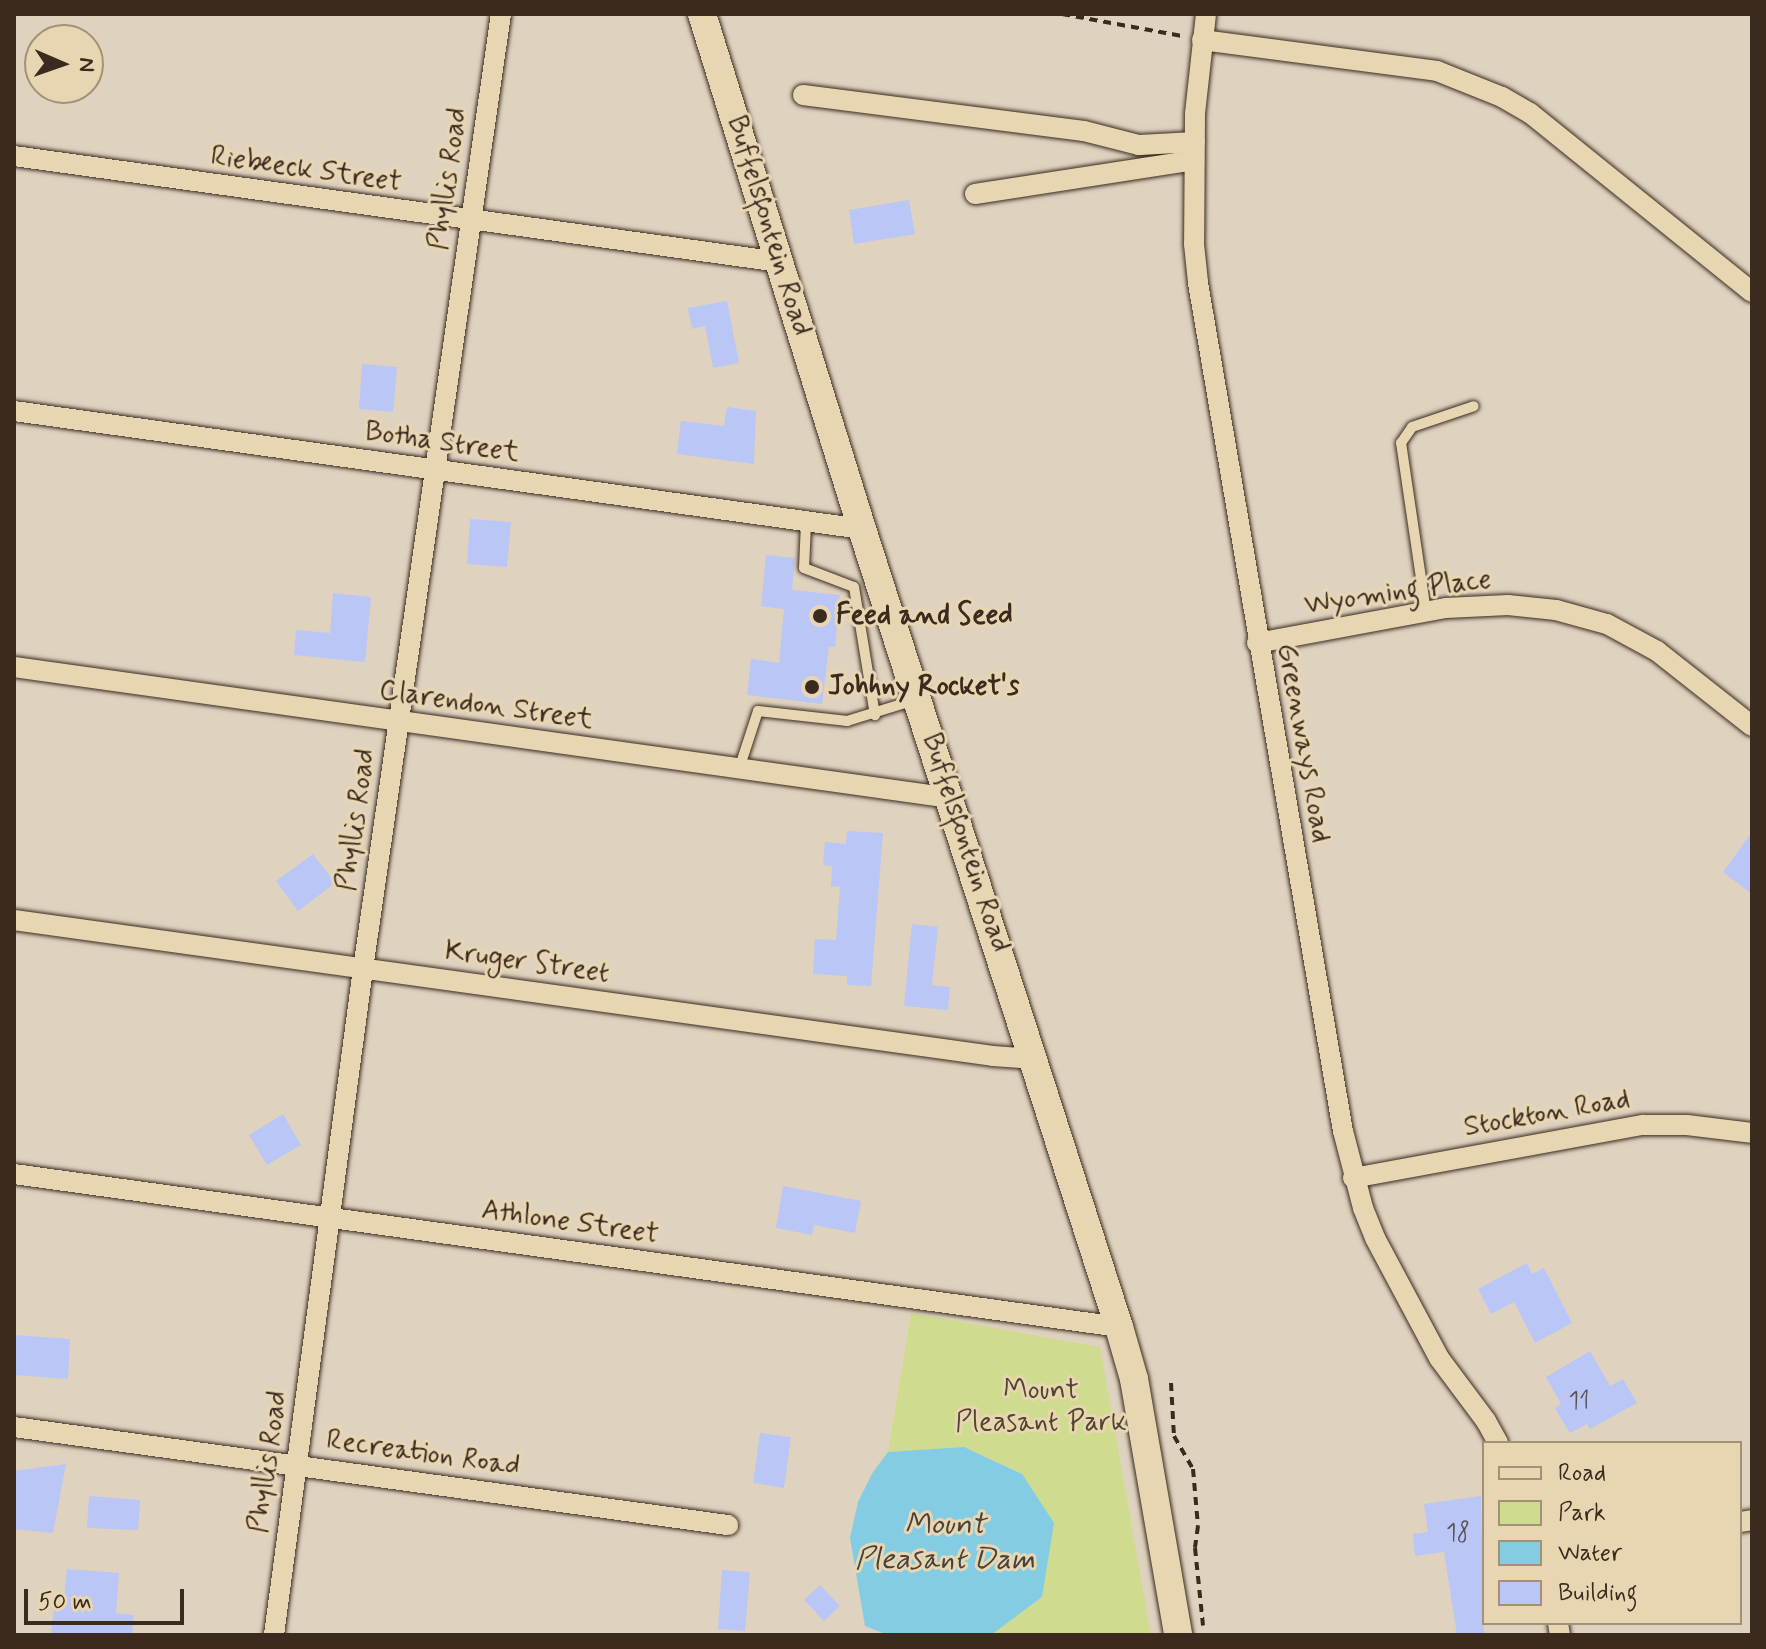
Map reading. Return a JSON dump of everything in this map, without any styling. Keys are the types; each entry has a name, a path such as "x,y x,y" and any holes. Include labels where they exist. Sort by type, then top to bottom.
{"main road":[{"name":"Buffelsfontein Road","path":"702,14 862,529 1119,1327 1134,1379 1178,1635"}],"street":[{"name":"Phyllis Road","path":"274,1635 328,1218 501,14"},
{"name":"Greenways Road","path":"1206,14 1194,151 1198,283 1257,643 1353,1178 1375,1238 1439,1358 1486,1421 1497,1441"},
{"path":"1202,40 1437,71 1502,97 1530,113 1582,159 1752,292"},
{"path":"803,95 1084,131 1139,145 1194,151"},
{"path":"975,194 1194,151"},
{"name":"Riebeeck Street","path":"14,156 470,222 780,262"},
{"name":"Botha Street","path":"14,411 862,529"},
{"name":"Wyoming Place","path":"1257,643 1426,612 1508,605 1556,610 1607,624 1657,651 1752,726"},
{"name":"Clarendon Street","path":"14,667 951,798"},
{"name":"Kruger Street","path":"14,920 1033,1059"},
{"name":"Stockton Road","path":"1353,1178 1643,1125 1687,1125 1752,1133"},
{"name":"Athlone Street","path":"14,1174 1119,1327"},
{"name":"Recreation Road","path":"14,1427 728,1525"}],"lane":[{"path":"1426,612 1401,443 1412,427 1474,406"},
{"path":"806,523 804,568 854,587 875,715"},
{"path":"739,769 758,711 847,721 875,715 918,699"}],"path":[{"path":"1062,14 1202,40"},
{"path":"1171,1383 1174,1436 1193,1469 1198,1526 1195,1548 1204,1635"}],"green space":[{"name":"Mount Pleasant Park","path":"911,1313 1100,1347 1151,1635 991,1635 1042,1597 1022,1474 964,1447 888,1452"}],"water":[{"name":"Mount Pleasant Dam","path":"964,1447 1022,1474 1054,1523 1042,1597 991,1635 888,1635 865,1626 850,1538 858,1502 873,1472 888,1452"}],"building":[{"path":"909,200 915,234 854,244 849,210"},
{"path":"727,301 739,363 713,368 705,326 692,329 688,308"},
{"path":"362,364 397,367 393,412 359,409"},
{"path":"727,407 756,411 754,464 677,454 681,421 724,426"},
{"path":"470,519 511,522 507,567 467,564"},
{"path":"766,555 795,558 792,590 840,595 835,647 829,646 822,704 747,695 751,659 779,663 784,609 761,606"},
{"path":"333,593 371,597 365,662 294,655 296,630 330,633"},
{"path":"847,831 883,833 871,986 847,985 847,976 813,974 815,939 836,940 840,887 831,886 832,866 823,865 825,842 846,844"},
{"path":"1752,832 1752,894 1723,872"},
{"path":"313,854 335,883 298,911 276,881"},
{"path":"912,924 938,927 932,985 950,987 948,1010 904,1006"},
{"path":"283,1114 301,1145 267,1165 249,1135"},
{"path":"783,1186 861,1201 855,1233 814,1225 812,1235 776,1228"},
{"path":"1527,1263 1532,1274 1544,1268 1572,1323 1535,1343 1514,1302 1491,1314 1478,1289"},
{"path":"14,1335 70,1339 68,1379 14,1375"},
{"path":"1590,1351 1610,1386 1623,1379 1637,1403 1590,1429 1587,1424 1570,1433 1555,1408 1561,1404 1546,1377"},
{"path":"760,1433 791,1437 784,1488 753,1483"},
{"path":"66,1464 53,1533 14,1529 14,1471"},
{"path":"89,1496 140,1500 138,1530 87,1528"},
{"path":"1481,1496 1484,1635 1457,1635 1444,1552 1415,1556 1413,1534 1428,1532 1424,1504"},
{"path":"67,1569 119,1573 116,1613 134,1615 132,1635 51,1635 54,1607 63,1608"},
{"path":"722,1570 750,1572 745,1631 718,1629"},
{"path":"820,1585 840,1606 824,1621 804,1600"}],"place":[{"name":"Feed and Seed","path":"820,616"},
{"name":"Johhny Rocket's","path":"812,687"}]}
